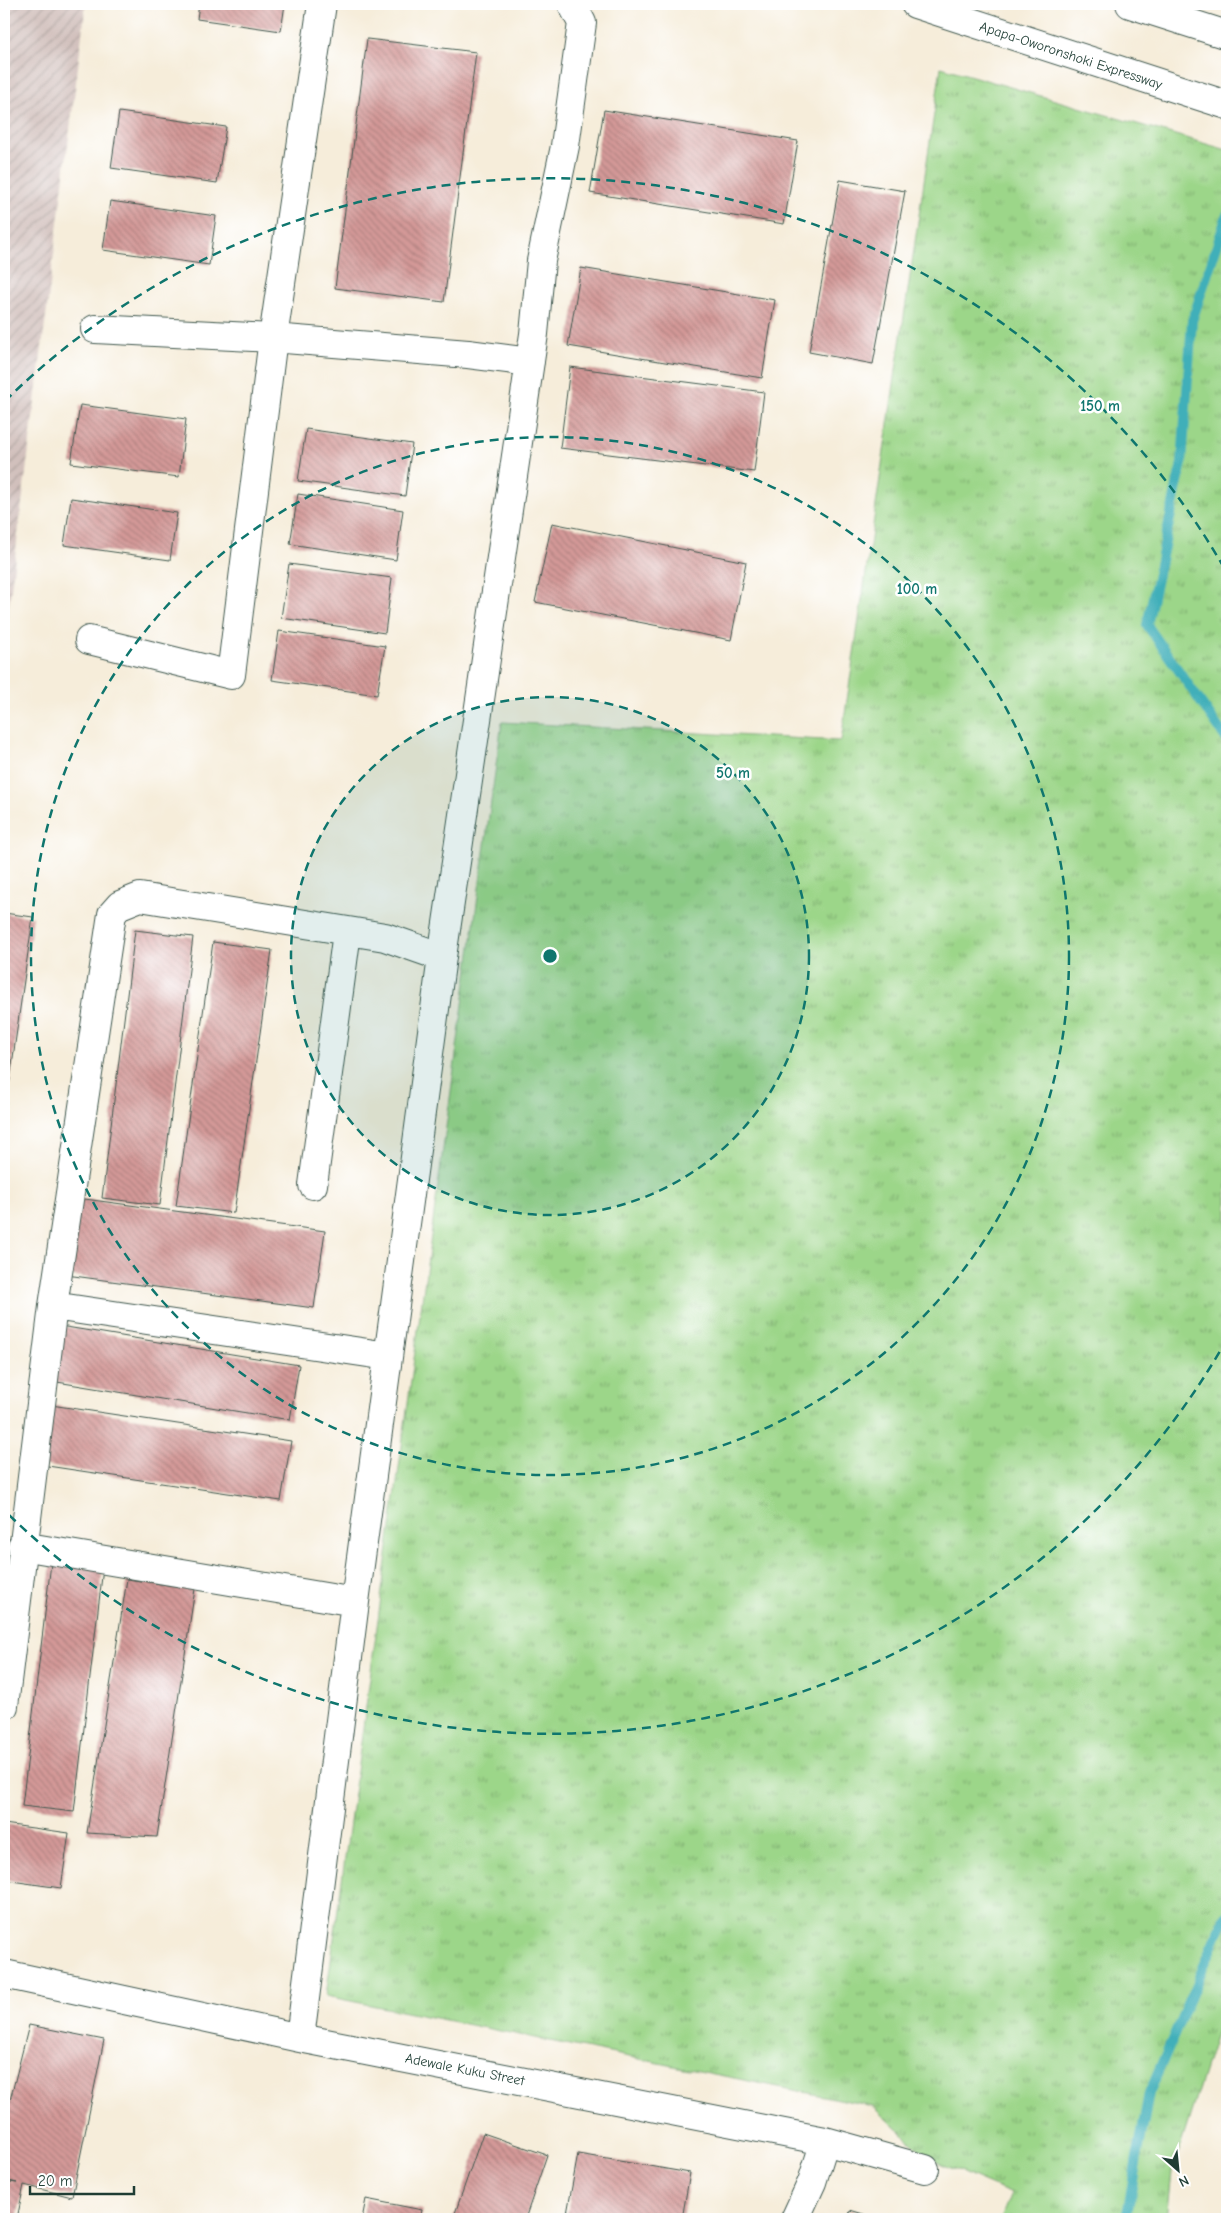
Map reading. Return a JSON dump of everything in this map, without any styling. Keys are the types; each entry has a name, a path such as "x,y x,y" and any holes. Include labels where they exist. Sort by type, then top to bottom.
{"main road":[{"path":"89,640 231,675 273,338 322,4"},
{"path":"300,2038 355,1602 442,957 530,362 541,261 564,146 582,23 572,4"},
{"name":"Apapa-Oworonshoki Expressway","path":"915,4 1227,105"},
{"path":"1130,4 1227,35"},
{"path":"95,329 273,338 468,354 530,362"},
{"path":"4,1706 22,1546 53,1306 112,914 120,905 140,897 385,937 442,957"},
{"path":"313,1185 347,932"},
{"path":"53,1306 388,1356"},
{"path":"22,1546 355,1602"},
{"name":"Adewale Kuku Street","path":"4,1974 300,2038 825,2141 925,2169"},
{"path":"795,2219 812,2182 825,2141"}],"shaded area":[{"path":"4,4 86,4 4,643"}],"green space":[{"path":"941,67 1227,150 1227,1999 1172,2173 1167,2219 1002,2219 1012,2194 930,2159 873,2106 326,1996 502,722 841,741"}],"building":[{"path":"199,4 285,4 281,31 197,19"},
{"path":"367,39 476,52 444,302 335,288"},
{"path":"604,110 798,141 784,224 590,193"},
{"path":"119,112 226,127 217,183 111,168"},
{"path":"840,180 905,191 873,364 809,352"},
{"path":"110,201 216,216 209,265 103,250"},
{"path":"581,268 775,300 762,378 568,346"},
{"path":"570,367 764,392 754,472 560,448"},
{"path":"80,405 186,419 179,477 71,463"},
{"path":"306,429 412,444 405,496 298,481"},
{"path":"298,494 403,510 396,560 290,544"},
{"path":"71,498 177,513 170,560 64,545"},
{"path":"552,523 746,562 731,640 535,602"},
{"path":"289,564 392,578 385,633 281,618"},
{"path":"279,631 385,646 377,695 272,680"},
{"path":"4,913 33,917 5,1114 4,1114"},
{"path":"135,930 193,937 160,1205 102,1198"},
{"path":"213,942 272,950 234,1213 176,1206"},
{"path":"77,1198 325,1231 314,1308 66,1275"},
{"path":"60,1326 299,1365 290,1420 51,1381"},
{"path":"51,1405 291,1441 281,1501 41,1465"},
{"path":"51,1563 103,1568 74,1812 22,1806"},
{"path":"127,1579 195,1589 157,1837 87,1833"},
{"path":"4,1824 69,1833 61,1888 4,1880"},
{"path":"29,2025 104,2040 72,2197 24,2185 17,2219 4,2219 4,2181 17,2183 4,2180 4,2124"},
{"path":"483,2133 547,2155 525,2219 453,2219"},
{"path":"578,2154 690,2173 682,2219 566,2219"},
{"path":"366,2199 422,2210 420,2219 362,2219"},
{"path":"850,2210 880,2219 848,2219"}],"waterway":[{"path":"1227,215 1192,321 1182,463 1147,625 1227,740"},
{"path":"1126,2219 1149,2093 1227,1915"}]}
